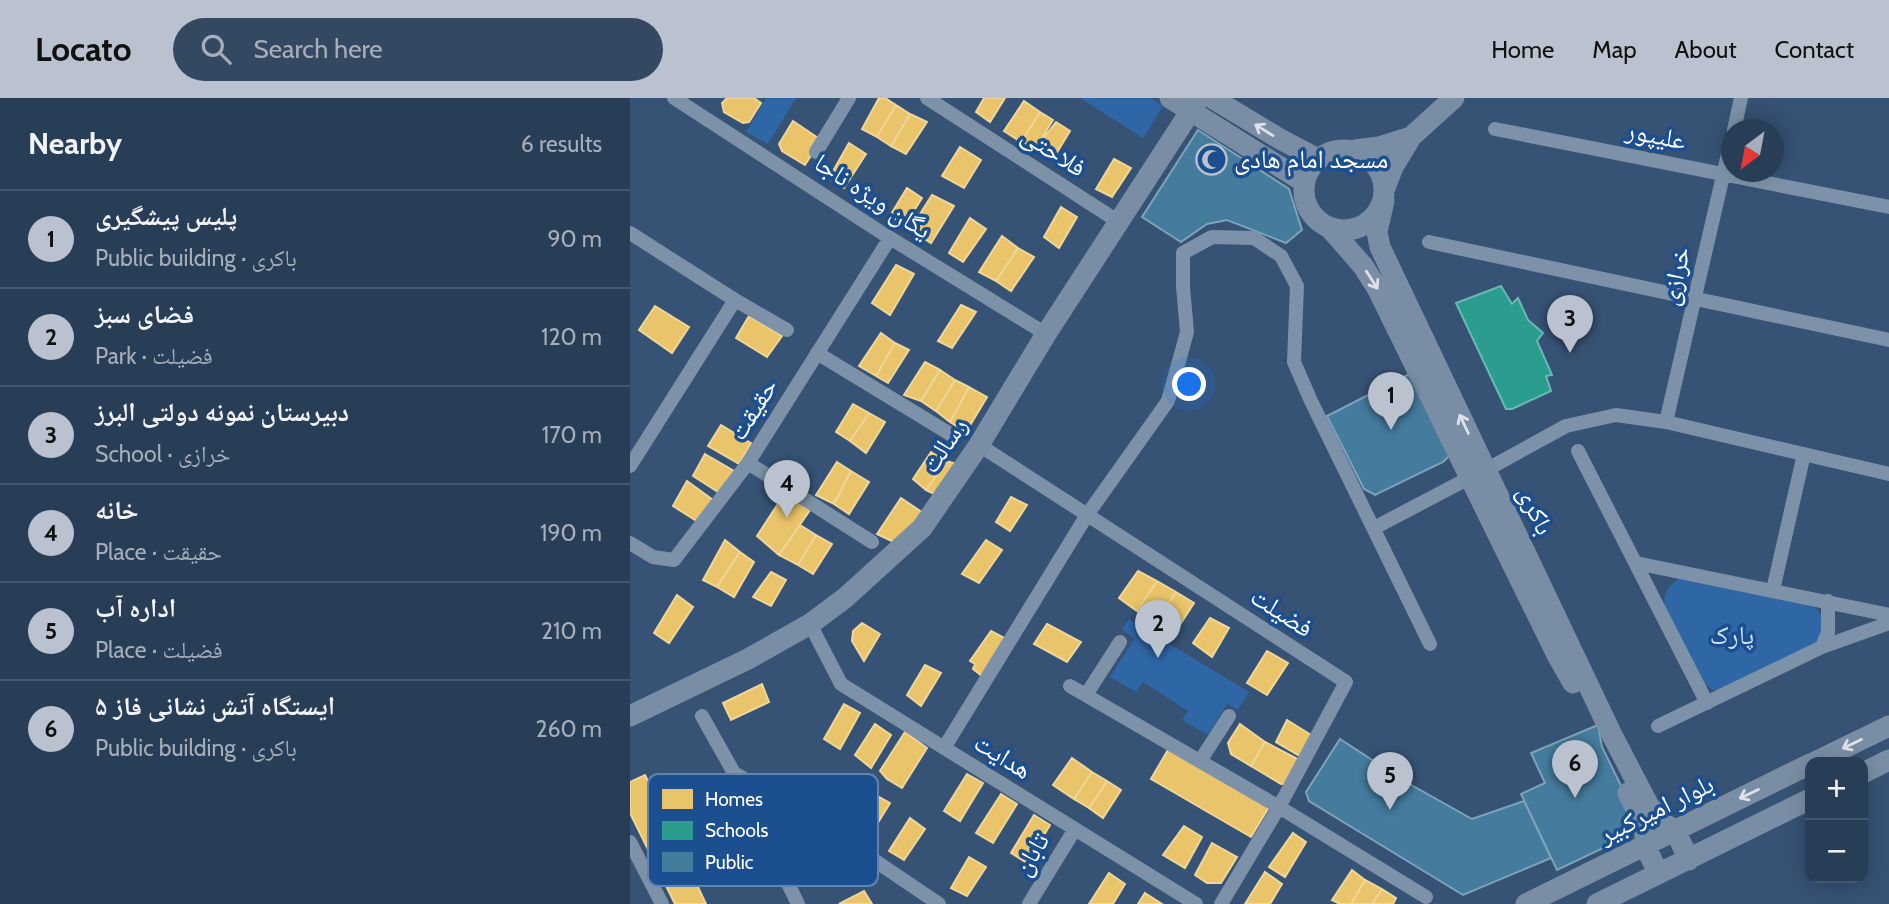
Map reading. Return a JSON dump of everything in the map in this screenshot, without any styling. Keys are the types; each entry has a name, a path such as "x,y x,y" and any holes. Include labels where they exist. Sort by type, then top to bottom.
{"street":[{"name":"یگان ویژه ناجا","path":"674,98 694,103 890,238 1046,334"},
{"path":"816,152 849,98"},
{"name":"فلاحتی","path":"926,98 1119,222"},
{"path":"1170,98 1195,105 1304,182"},
{"path":"1212,98 1318,159"},
{"path":"1411,137 1378,147 1329,152 1318,159 1309,169 1304,182 1308,209 1317,220 1329,227 1356,229 1368,223 1378,214 1394,167 1411,137 1454,98"},
{"path":"1736,119 1741,98"},
{"name":"رسالت","path":"630,716 748,659 810,624 845,598 922,528 979,445 1046,334 1195,105"},
{"name":"علیپور","path":"1495,129 1721,173"},
{"path":"1355,150 1376,164 1383,176 1385,195"},
{"name":"خرازی","path":"1666,422 1722,182"},
{"name":"علیپور","path":"1764,182 1889,207"},
{"name":"باکری","path":"1385,195 1377,232 1380,247 1557,656 1598,724 1602,746 1645,827 1645,845 1658,873"},
{"name":"باکری","path":"1329,227 1363,266 1377,288 1478,473 1649,806 1665,824 1675,830"},
{"path":"630,233 735,300 788,330"},
{"path":"944,748 1087,515 1168,401 1187,332 1183,253 1212,237 1254,238 1281,256 1297,286 1294,362 1430,644"},
{"name":"حقیقت","path":"630,543 653,557 674,560 748,463 890,238"},
{"path":"1429,243 1889,340"},
{"path":"630,466 735,300"},
{"path":"817,353 956,437"},
{"path":"1374,528 1566,426 1616,415 1666,422 1889,474"},
{"name":"فضیلت","path":"979,445 1346,682 1279,807 1222,904"},
{"path":"1578,451 1707,703"},
{"path":"1773,590 1804,454"},
{"path":"748,463 872,542"},
{"path":"1636,562 1889,615"},
{"path":"1822,647 1828,632 1828,601"},
{"path":"1658,726 1822,647 1889,622"},
{"name":"هدایت","path":"810,624 841,684 1196,904"},
{"path":"1086,695 1120,642"},
{"path":"1070,686 1279,807 1426,897"},
{"path":"702,716 734,773"},
{"path":"1200,761 1229,716"},
{"name":"بلوار امیرکبیر","path":"1824,757 1889,726"},
{"path":"1868,770 1889,760"},
{"name":"بلوار امیرکبیر","path":"1526,904 1805,766"},
{"path":"1597,904 1805,802"},
{"name":"تابان","path":"1029,904 1075,829"},
{"path":"1675,830 1689,860"},
{"path":"630,842 648,877"},
{"path":"878,863 939,904"},
{"path":"653,886 662,904"},
{"path":"789,886 798,904"}],"green space":[{"path":"766,98 796,98 768,144 746,132"},
{"path":"1080,98 1151,98 1163,106 1143,138"},
{"name":"پارک","path":"1680,578 1813,606 1823,619 1820,644 1722,691 1713,690 1705,685 1664,604 1668,589"},
{"path":"1129,619 1249,692 1238,710 1227,704 1208,735 1182,720 1188,711 1143,682 1136,692 1110,677 1134,639 1122,629"}],"building: Homes":[{"path":"727,98 754,98 761,103 749,122 743,123 724,112 722,103"},
{"path":"879,98 885,98 896,105 877,137 862,129"},
{"path":"984,98 1005,98 990,122 976,112"},
{"path":"1024,101 1040,112 1021,142 1004,131"},
{"path":"896,105 910,114 891,146 877,137"},
{"path":"1040,112 1053,120 1035,149 1021,142"},
{"path":"910,114 927,122 906,154 891,146"},
{"path":"793,121 821,140 805,165 782,151 779,144"},
{"path":"1056,122 1070,131 1053,159 1035,149"},
{"path":"849,143 866,154 844,188 833,182 832,173"},
{"path":"960,147 981,160 964,188 942,176"},
{"path":"1114,159 1131,168 1112,197 1096,189"},
{"path":"907,188 922,198 905,225 890,216"},
{"path":"932,195 954,206 931,243 914,232 913,225"},
{"path":"1061,207 1077,217 1059,248 1044,237"},
{"path":"970,218 986,229 963,262 949,253"},
{"path":"1002,236 1018,248 996,281 979,272"},
{"path":"1018,248 1034,257 1011,291 996,281"},
{"path":"896,265 914,274 890,315 872,303"},
{"path":"961,305 976,312 952,348 938,341"},
{"path":"655,306 689,327 672,353 639,330"},
{"path":"749,316 782,336 767,357 736,338"},
{"path":"881,333 895,343 876,376 859,366"},
{"path":"895,343 909,350 888,383 876,376"},
{"path":"925,362 940,370 921,401 904,395"},
{"path":"940,370 955,380 936,411 921,401"},
{"path":"955,380 969,387 950,422 936,411"},
{"path":"969,387 987,397 966,432 950,422"},
{"path":"853,404 869,413 850,441 836,432"},
{"path":"869,413 885,422 866,453 850,441"},
{"path":"721,425 751,443 739,464 708,446"},
{"path":"931,452 946,461 926,490 913,479"},
{"path":"705,454 734,471 718,492 693,476"},
{"path":"946,461 965,466 943,498 926,490"},
{"path":"837,462 851,471 834,504 816,495"},
{"path":"851,471 869,482 849,514 834,504"},
{"path":"687,481 713,500 698,522 673,506"},
{"path":"785,493 810,510 779,555 757,536"},
{"path":"1011,497 1027,505 1010,531 996,522"},
{"path":"901,498 929,517 896,543 877,534"},
{"path":"800,525 816,535 798,565 779,555"},
{"path":"816,535 832,544 813,574 798,565"},
{"path":"725,540 740,552 717,587 703,580"},
{"path":"986,540 1002,550 979,583 962,574"},
{"path":"740,552 754,562 734,597 717,587"},
{"path":"1138,571 1157,581 1137,611 1119,598"},
{"path":"771,572 786,580 771,606 753,597"},
{"path":"1157,581 1176,592 1155,623 1137,611"},
{"path":"1176,592 1194,603 1174,634 1155,623"},
{"path":"677,595 693,607 669,643 654,633"},
{"path":"1210,618 1229,628 1212,657 1193,643"},
{"path":"862,623 880,634 864,661 852,641 853,631"},
{"path":"1047,624 1081,642 1067,662 1034,644"},
{"path":"991,631 1010,641 982,676 973,669 975,664 970,661"},
{"path":"1267,651 1288,663 1267,695 1247,683"},
{"path":"925,665 941,673 921,706 907,695"},
{"path":"762,684 769,702 731,720 723,703"},
{"path":"844,704 860,713 840,749 824,739"},
{"path":"1287,720 1316,738 1305,759 1276,742"},
{"path":"875,724 891,735 871,768 855,755"},
{"path":"1240,724 1265,742 1251,766 1231,754 1228,743"},
{"path":"905,732 927,748 902,788 880,771"},
{"path":"1265,742 1303,762 1292,783 1281,784 1251,766"},
{"path":"1169,748 1269,807 1251,837 1151,779"},
{"path":"1072,758 1092,772 1074,799 1053,785"},
{"path":"1092,772 1107,781 1089,808 1074,799"},
{"path":"967,774 983,783 960,821 944,811"},
{"path":"645,775 648,781 648,849 630,813 630,782"},
{"path":"1107,781 1121,790 1103,818 1089,808"},
{"path":"1001,794 1017,804 993,843 976,833"},
{"path":"878,796 890,803 878,822"},
{"path":"1034,815 1050,825 1027,863 1011,853"},
{"path":"910,818 925,829 904,860 889,851"},
{"path":"1184,826 1202,837 1185,868 1163,855"},
{"path":"1293,833 1306,842 1285,877 1269,867"},
{"path":"1212,843 1237,857 1221,883 1207,883 1195,875"},
{"path":"969,857 986,867 967,896 951,888"},
{"path":"1352,870 1365,880 1351,904 1340,904 1332,900"},
{"path":"1265,872 1282,884 1270,904 1245,904"},
{"path":"1109,873 1125,884 1113,904 1089,904"},
{"path":"1365,880 1382,889 1372,904 1351,904"},
{"path":"666,886 697,886 706,904 675,904"},
{"path":"1382,889 1396,898 1393,904 1372,904"},
{"path":"864,891 872,904 839,904"},
{"path":"1145,893 1162,904 1138,904"}],"building: Schools":[{"path":"1501,286 1512,304 1518,298 1528,320 1543,333 1537,341 1552,375 1546,376 1551,391 1512,409 1506,409 1456,303"}],"building: Public":[{"name":"مسجد امام هادی","path":"1198,130 1289,189 1302,230 1286,243 1227,220 1207,224 1181,242 1142,217"},
{"path":"1417,370 1455,444 1443,462 1375,495 1364,489 1327,416"},
{"path":"1598,725 1602,747 1635,814 1618,841 1557,870 1521,794 1545,783 1531,753"},
{"path":"1340,739 1406,782 1472,819 1524,801 1551,858 1463,895 1309,801 1306,792"}],"place":[{"name":"مسجد امام هادی","path":"1211,159"},
{"name":"دبیرستان نمونه دولتی البرز","path":"1570,353"},
{"name":"پلیس پیشگیری","path":"1391,430"},
{"name":"خانه","path":"787,518"},
{"name":"فضای سبز","path":"1158,658"},
{"name":"ایستگاه آتش نشانی فاز ۵","path":"1575,798"},
{"name":"اداره آب","path":"1390,810"}]}
